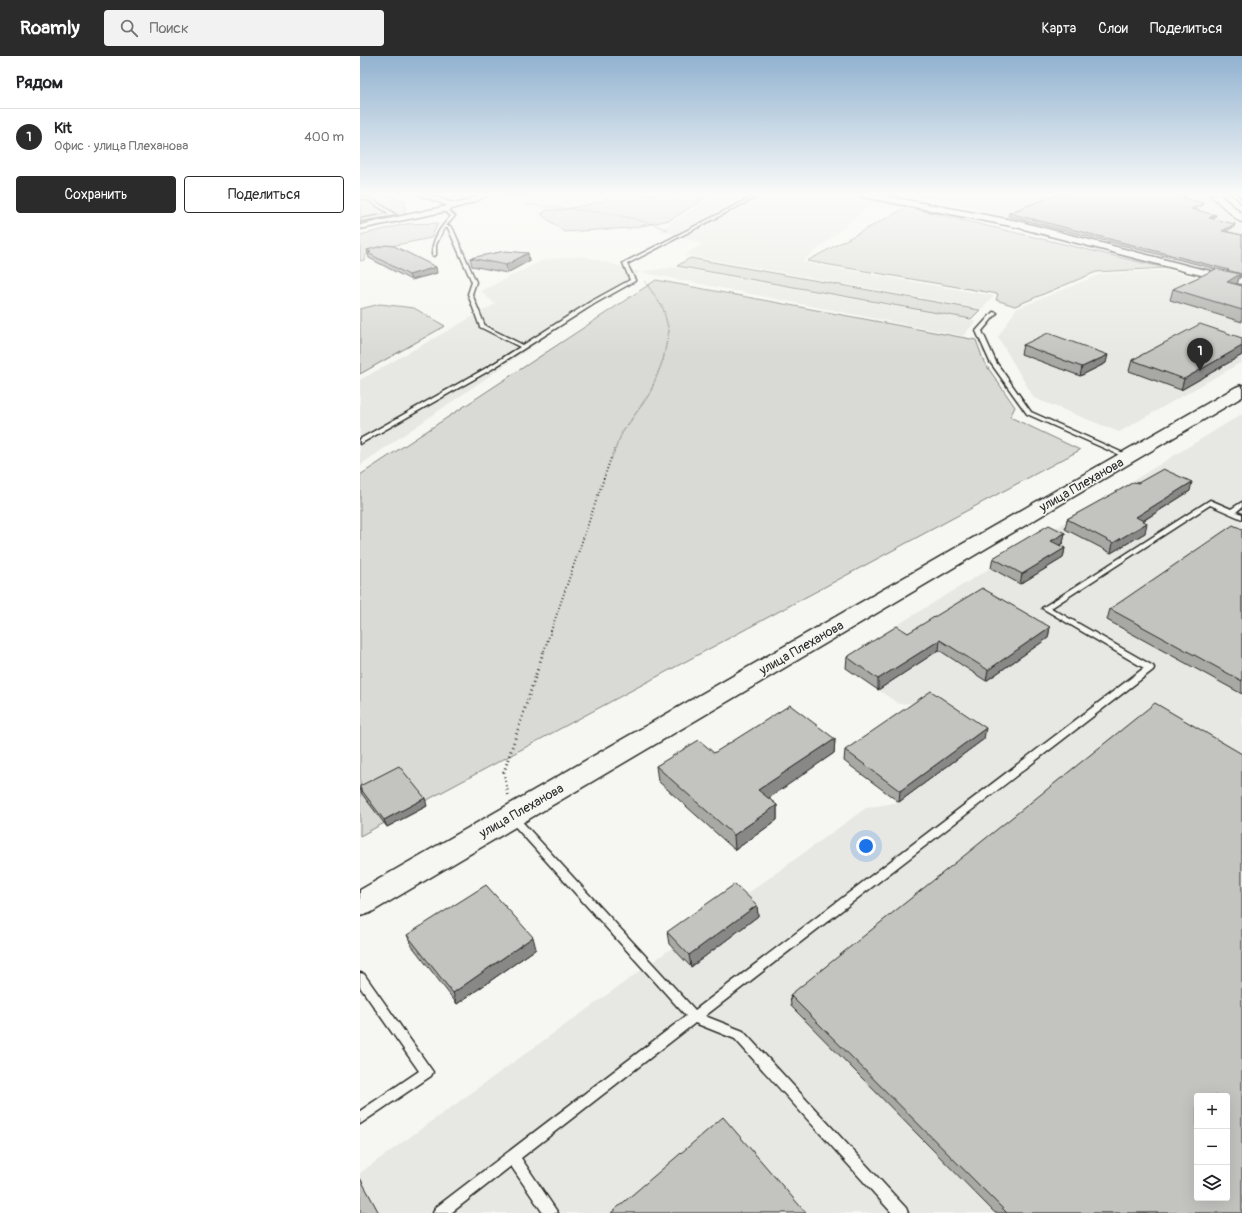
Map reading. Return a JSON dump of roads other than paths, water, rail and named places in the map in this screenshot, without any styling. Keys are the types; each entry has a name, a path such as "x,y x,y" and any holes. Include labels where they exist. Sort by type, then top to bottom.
{"main road":[{"name":"улица Плеханова","path":"360,904 1242,390"}],"street":[{"path":"1108,248 1192,270 1242,281"}],"lane":[{"path":"434,248 434,255"},
{"path":"459,248 474,282 470,294 483,328 524,346"},
{"path":"360,442 490,368 592,303 633,280 625,264 658,248"},
{"path":"995,313 980,331 993,362 1029,413 1128,457"},
{"path":"440,1213 1150,668 1046,608 1210,502 1242,517"},
{"path":"1231,512 1242,504"},
{"path":"512,816 694,1017 739,1035 901,1213"},
{"path":"360,978 427,1072 360,1118"},
{"path":"513,1157 551,1213"}],"place":[{"name":"Kit","path":"1200,371"}]}
